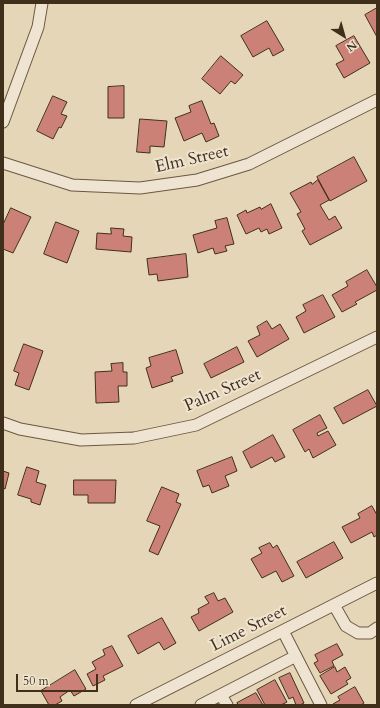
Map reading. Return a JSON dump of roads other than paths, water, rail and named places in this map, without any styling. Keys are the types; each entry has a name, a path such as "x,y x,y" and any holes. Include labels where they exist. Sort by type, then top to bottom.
{"street":[{"path":"3,122 38,27 42,3"},
{"name":"Elm Street","path":"3,163 72,185 140,188 198,180 249,164 377,100"},
{"name":"Palm Street","path":"3,423 20,429 81,440 134,438 196,425 377,337"},
{"name":"Lime Street","path":"136,705 377,583"},
{"path":"334,605 346,626 358,633 370,633 377,628"},
{"path":"283,631 321,705"},
{"path":"201,705 296,656"},
{"path":"222,695 227,705"}]}
